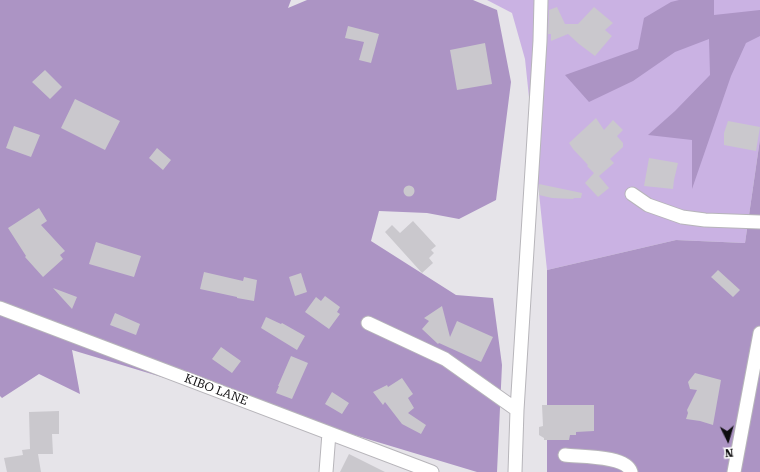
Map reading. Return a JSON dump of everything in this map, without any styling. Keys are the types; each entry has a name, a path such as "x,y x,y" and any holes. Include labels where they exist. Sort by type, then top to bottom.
{"street":[{"path":"515,472 517,410 540,41 541,0"},
{"path":"632,194 648,206 682,217 705,220 760,222"},
{"name":"KIBO LANE","path":"0,308 432,472"},
{"path":"368,323 445,359 517,410"},
{"path":"734,472 760,333"},
{"path":"326,472 329,432"},
{"path":"565,455 609,459 622,462 630,468 631,472"}],"shaded area":[{"path":"0,0 291,0 288,8 307,0 473,0 497,10 511,82 496,200 459,219 427,213 379,211 371,241 456,295 493,298 502,365 497,472 477,472 72,350 80,394 39,374 2,398 0,396"},
{"path":"487,0 760,0 760,139 745,243 676,240 547,270 525,59 512,13"},
{"path":"679,0 714,0 714,15 760,10 760,36 746,43 731,76 692,189 692,140 648,135 675,111 710,75 709,39 675,52 633,81 589,102 565,75 638,49 644,18 671,2"},
{"path":"760,139 760,472 547,472 547,270 676,240 745,243"}],"building":[{"path":"557,7 565,24 578,24 594,7 613,23 605,30 612,36 595,56 568,34 551,41 551,34 548,34 549,10"},
{"path":"348,26 379,34 371,63 359,60 364,42 345,38"},
{"path":"485,43 492,84 457,90 450,50"},
{"path":"45,70 62,87 50,99 32,82"},
{"path":"75,99 120,121 105,150 61,128"},
{"path":"596,118 604,130 613,120 623,130 617,136 623,143 623,147 610,159 614,163 599,176 609,188 598,197 585,183 594,173 569,143"},
{"path":"728,121 760,127 756,151 724,145 724,133"},
{"path":"14,126 40,135 31,157 6,148"},
{"path":"157,148 171,160 163,170 149,158"},
{"path":"649,158 678,163 673,189 644,186"},
{"path":"539,184 582,193 581,198 552,198 539,195"},
{"path":"409,185 413,187 415,191 413,195 409,197 405,195 403,191 405,187"},
{"path":"39,208 47,221 41,225 65,251 60,255 63,259 43,277 25,257 26,256 8,228"},
{"path":"413,221 436,246 431,250 434,253 429,258 433,263 422,273 385,232 392,225 400,233"},
{"path":"96,242 141,256 134,277 89,264"},
{"path":"718,270 740,290 733,297 711,277"},
{"path":"204,272 243,281 244,277 257,280 254,301 200,289"},
{"path":"301,273 307,292 295,296 289,277"},
{"path":"53,288 77,297 72,309"},
{"path":"325,296 340,307 337,312 340,314 329,329 305,312 316,297 321,301"},
{"path":"442,306 450,337 457,321 493,337 481,362 439,343 438,344 422,329 429,321 424,318"},
{"path":"115,313 140,324 136,335 110,325"},
{"path":"266,317 281,324 282,323 305,336 297,350 261,328"},
{"path":"221,347 241,361 232,373 212,359"},
{"path":"291,356 308,363 292,399 276,393"},
{"path":"695,373 721,380 713,425 686,419 688,413 687,410 697,390 690,389 688,382"},
{"path":"402,378 413,394 408,398 414,408 408,413 426,425 421,434 402,424 385,402 383,405 373,392 387,385 388,387"},
{"path":"332,392 349,403 342,414 325,404"},
{"path":"542,405 594,405 594,431 576,432 576,435 570,435 569,440 544,440 544,438 539,435 539,427 543,426"},
{"path":"59,411 59,434 52,434 53,454 38,454 41,472 7,472 4,458 23,455 22,450 30,449 29,412"},
{"path":"349,454 385,472 340,472"}]}
